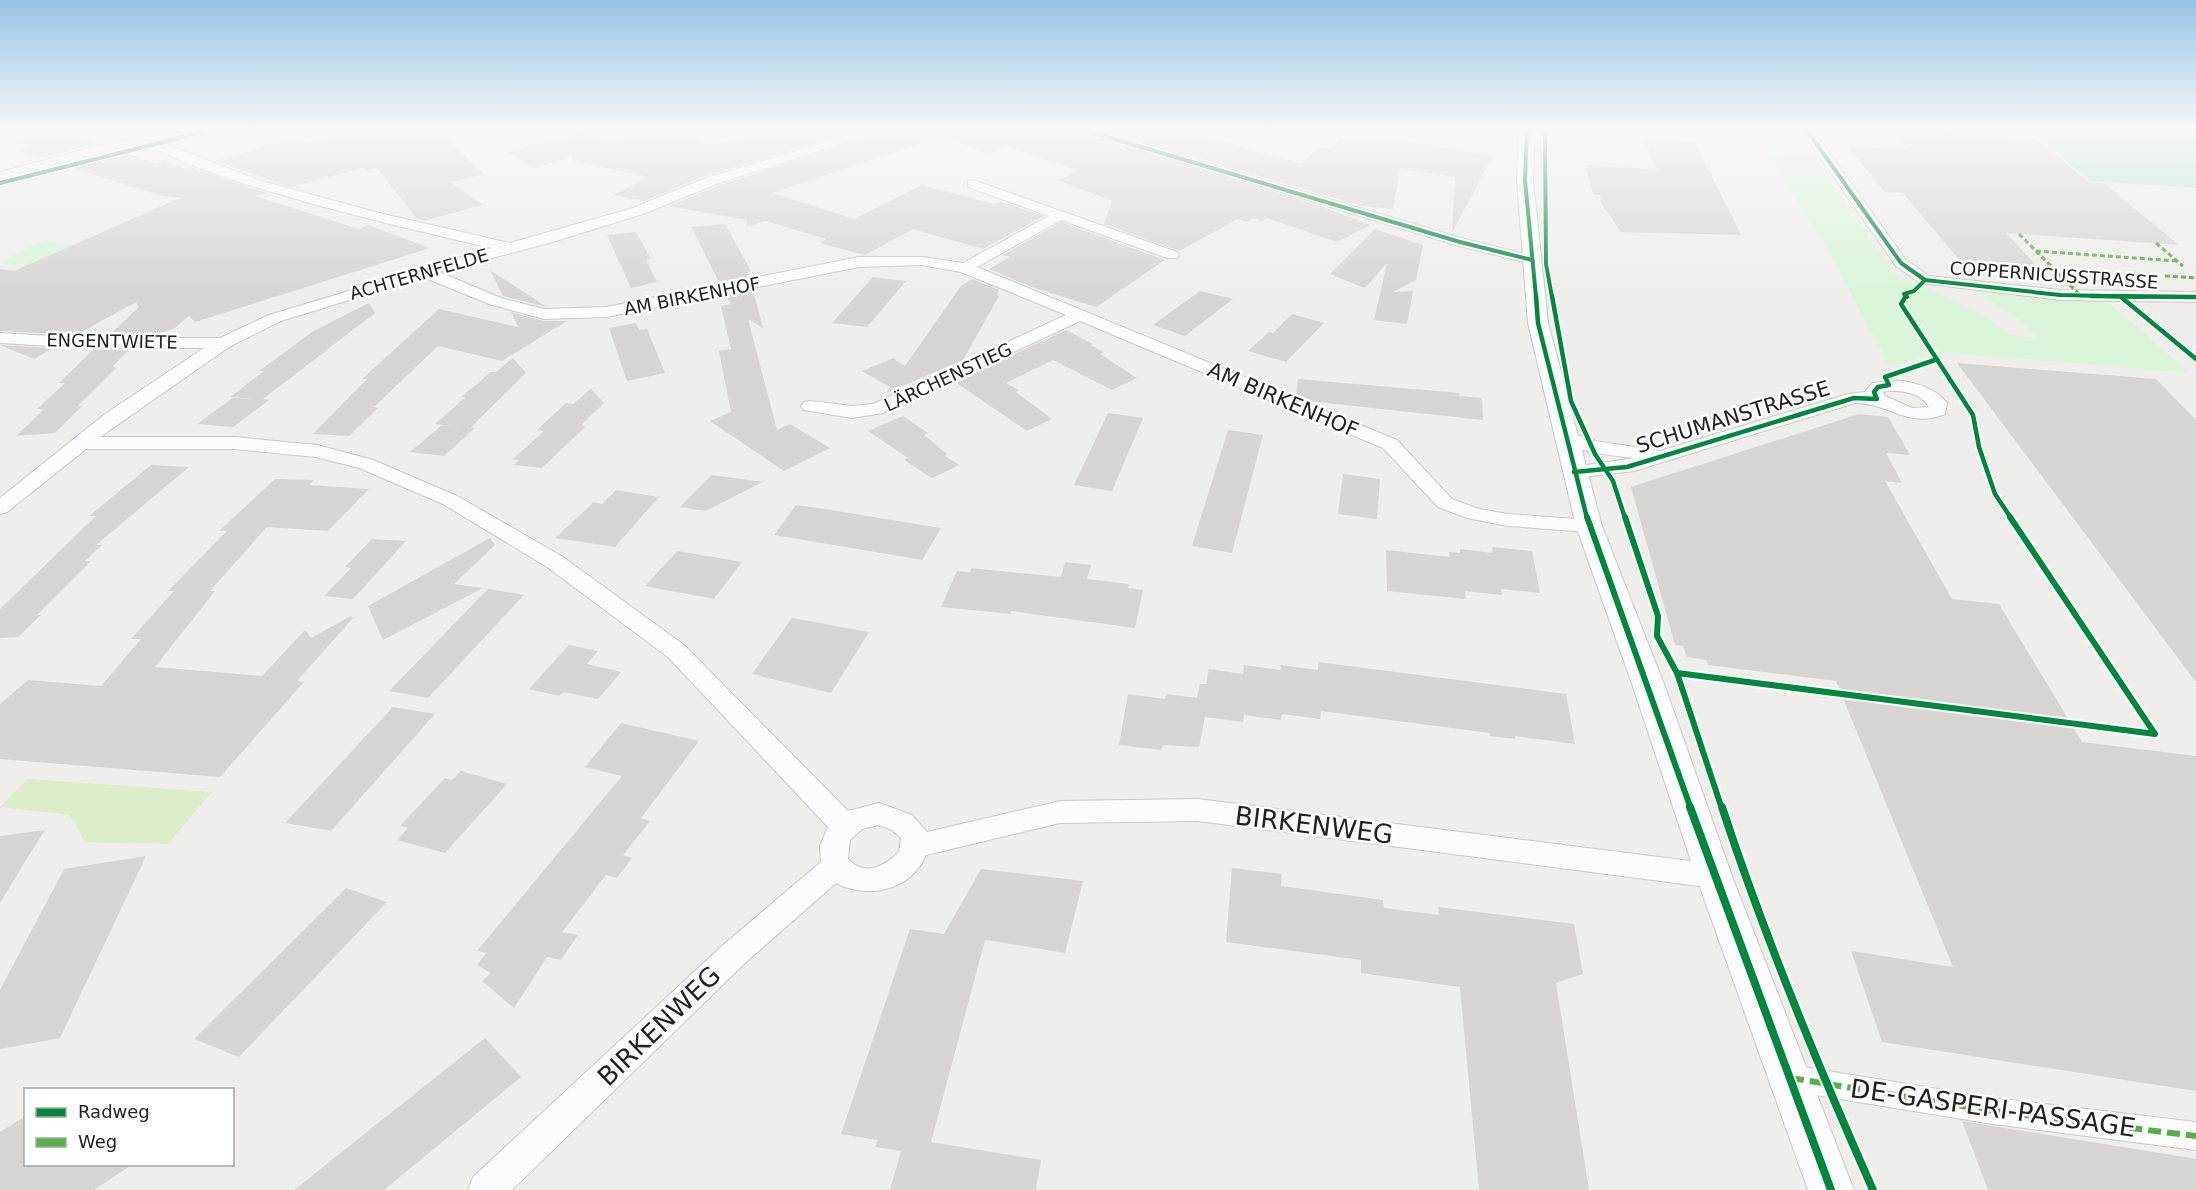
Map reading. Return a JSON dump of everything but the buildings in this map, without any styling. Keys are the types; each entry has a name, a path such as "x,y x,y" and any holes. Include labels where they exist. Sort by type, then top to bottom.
{"street":[{"path":"259,185 380,218 508,248"},
{"name":"ACHTERNFELDE","path":"0,508 112,418 223,343 297,310 638,211 703,185"},
{"path":"974,185 1172,255"},
{"path":"1267,185 1460,242 1532,260"},
{"path":"1525,185 1538,323 1589,526 1648,684 1714,876 1831,1190"},
{"name":"COPPERNICUSSTRASSE","path":"1845,185 1900,263 1925,280 2060,295 2196,297"},
{"path":"965,268 1060,215"},
{"name":"AM BIRKENHOF","path":"424,272 495,301 544,314 606,312 669,302 859,262 922,261 965,268 1390,444 1445,503 1474,514 1508,520 1589,526"},
{"name":"LÄRCHENSTIEG","path":"810,406 852,412 877,409 1080,315"},
{"name":"ENGENTWIETE","path":"0,338 85,343 223,343"},
{"name":"SCHUMANSTRASSE","path":"1574,472 1627,466 1854,398 1877,399"},
{"name":"SCHUMANSTRASSE","path":"1566,437 1592,446 1660,456"},
{"path":"80,443 234,444 317,451 366,464 450,500 555,562 676,651 845,826"},
{"name":"BIRKENWEG","path":"916,846 1060,812 1198,810 1714,876"},
{"path":"879,814 899,818 909,825 915,835 916,846 911,860 899,871 878,880 863,880 848,876 836,866 832,853 834,840 845,826 860,818 879,814"},
{"name":"BIRKENWEG","path":"486,1190 734,954 836,866"},
{"name":"DE-GASPERI-PASSAGE","path":"1791,1078 1993,1111 2196,1136"}],"green space":[{"path":"1786,185 1834,185 1895,273 1992,320 2008,335 2038,338 2021,321 1972,289 2103,298 2190,373 1945,352 1889,366 1832,255"},
{"path":"2144,185 2196,185 2196,188"},
{"path":"45,240 101,250 68,276 0,262"},
{"path":"28,779 212,792 168,844 85,842 70,815 0,807"}],"marked path":[{"path":"2019,234 2080,295"},
{"path":"2156,243 2183,266"},
{"path":"2036,251 2177,261"},
{"path":"2165,276 2196,278"},
{"path":"1791,1078 1993,1111 2196,1136"}],"cycle path":[{"path":"1267,185 1460,242 1532,260"},
{"path":"1525,185 1538,323 1589,526 1648,684 1714,876 1831,1190"},
{"path":"1545,185 1546,264 1571,401 1595,454 1613,481 1658,616 1657,636 1677,673 1754,905 1819,1069 1873,1190"},
{"path":"1845,185 1901,263 1925,280 2060,295 2196,297"},
{"path":"1677,673 2155,734 1995,494 1979,447 1973,415 1901,304 1907,297 1904,294 1914,291 1925,280"},
{"path":"2121,297 2196,359"},
{"path":"1574,472 1627,467 1854,398 1877,399 1874,392 1878,387 1889,385 1885,377 1935,360"}]}
